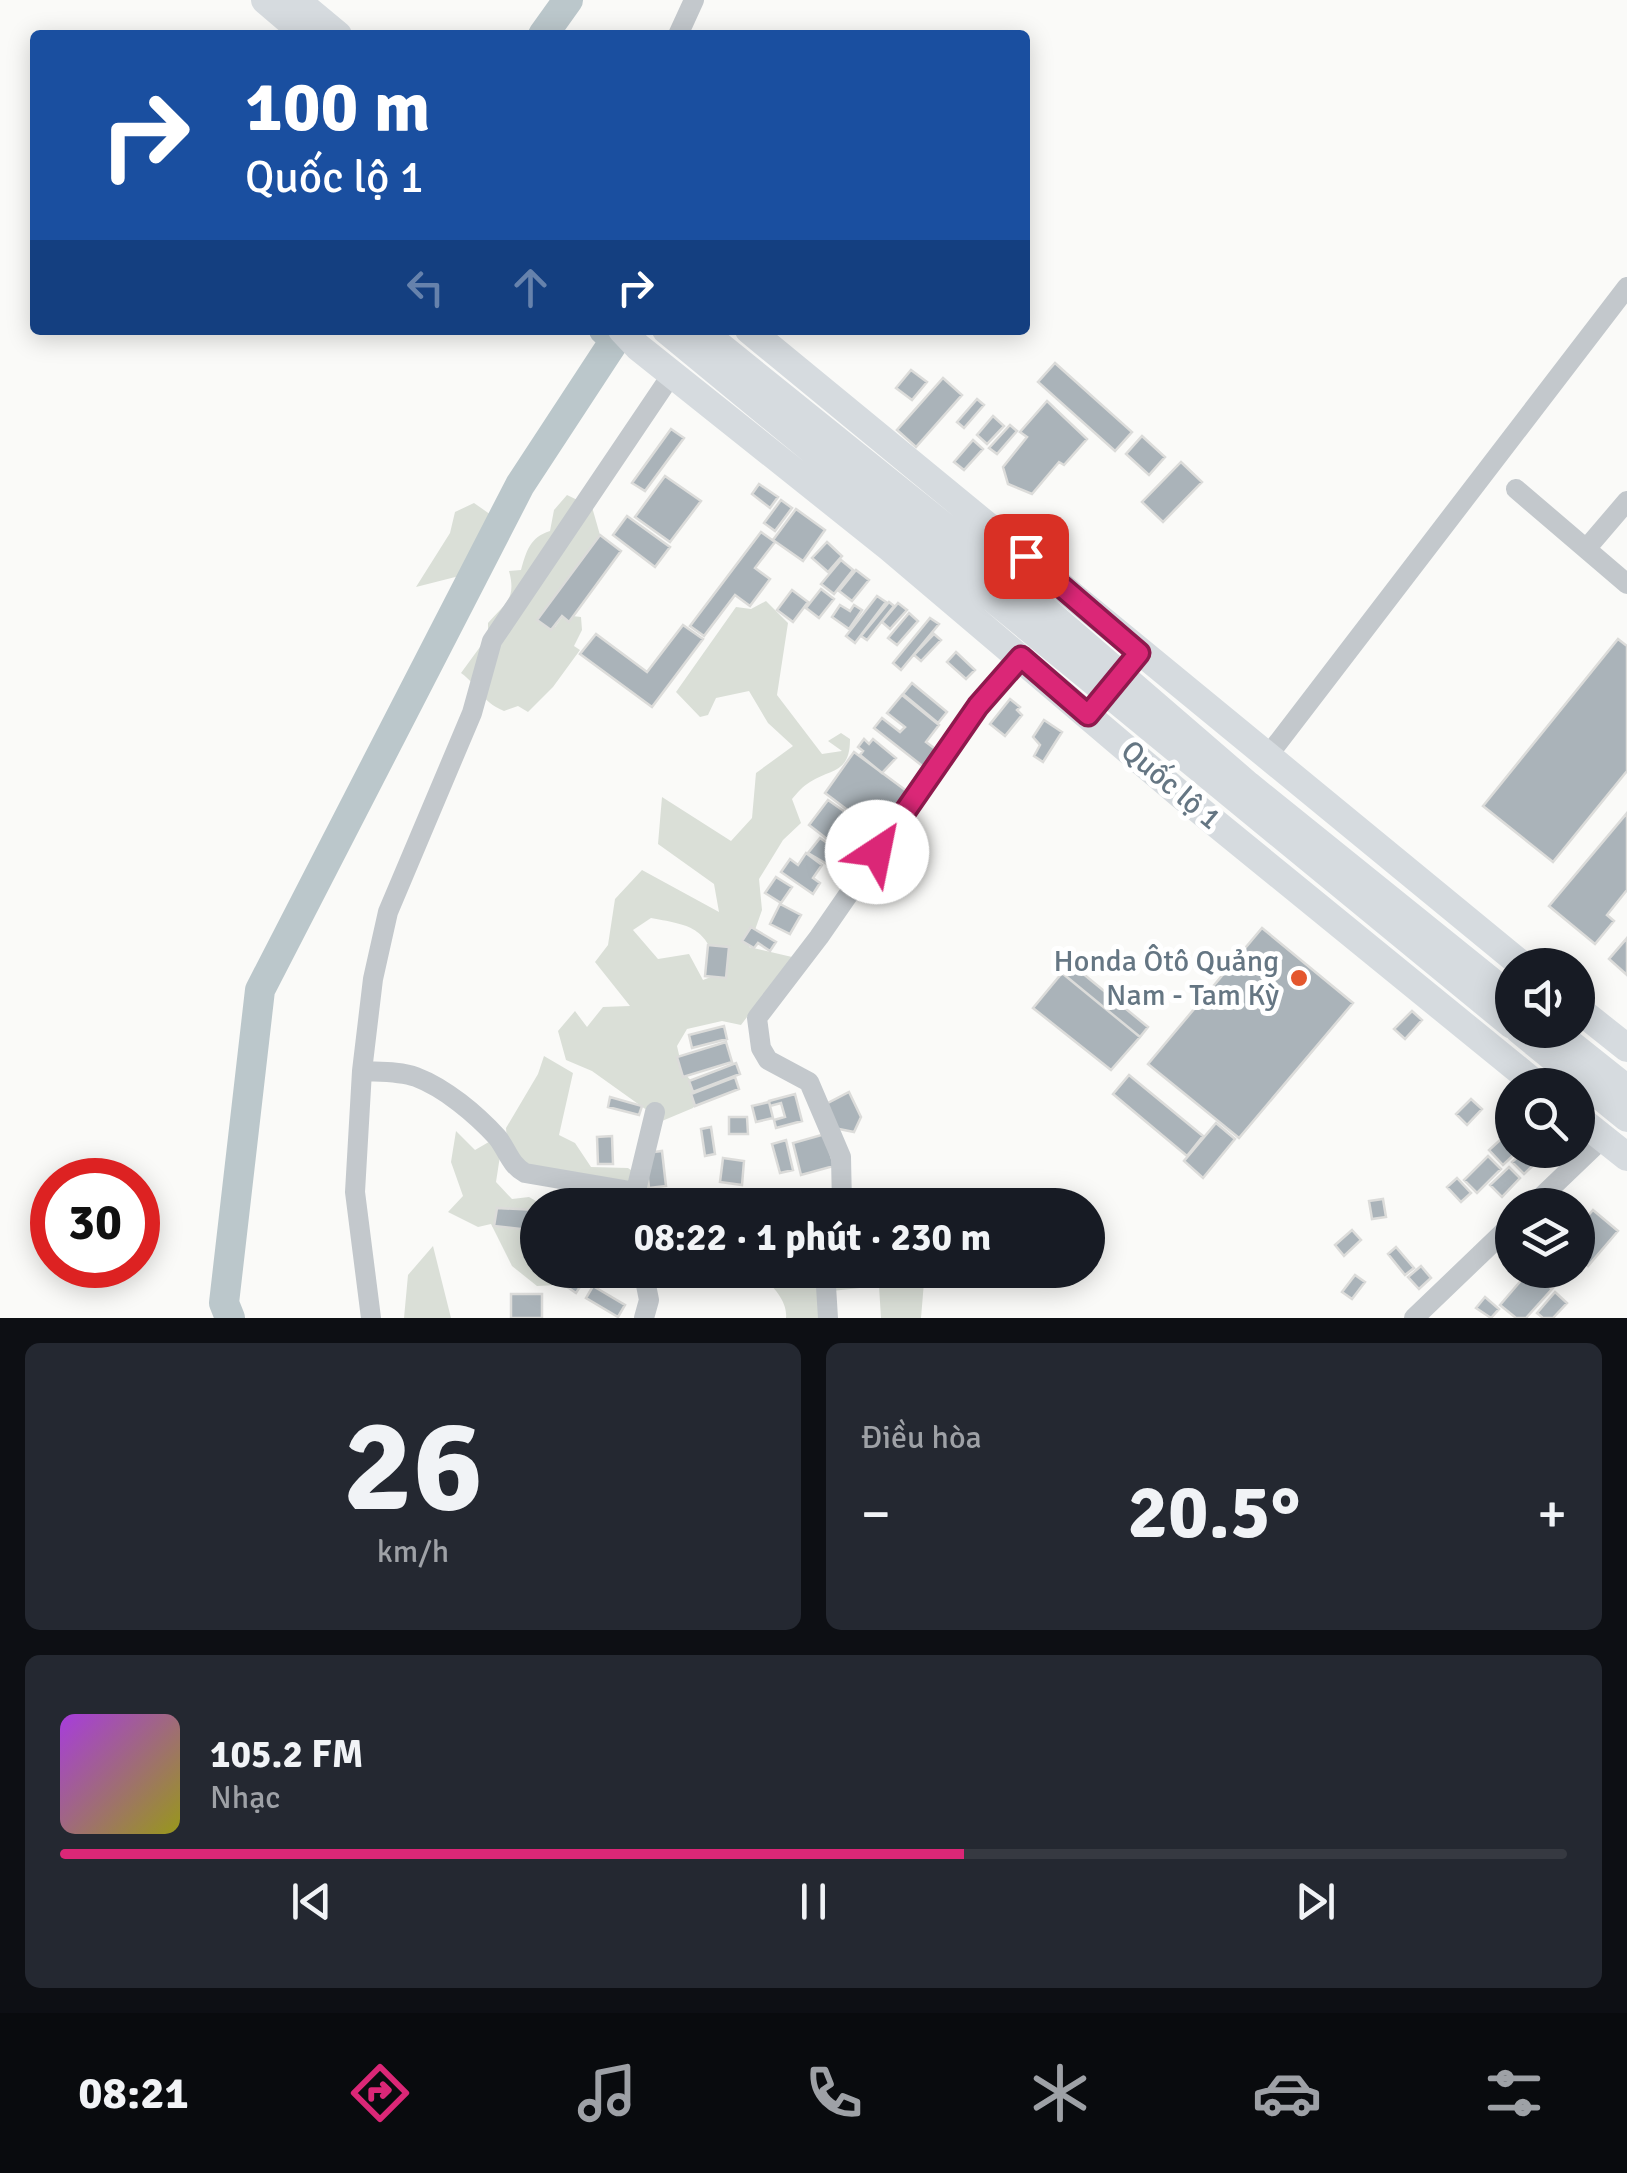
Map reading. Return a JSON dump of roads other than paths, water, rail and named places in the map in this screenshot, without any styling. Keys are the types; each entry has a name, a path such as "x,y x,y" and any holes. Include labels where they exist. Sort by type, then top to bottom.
{"highway":[{"path":"264,0 300,30"},
{"path":"296,0 332,30"},
{"name":"Quốc lộ 1","path":"628,335 890,548 1181,795 1517,1068"},
{"name":"Quốc lộ 1","path":"673,335 1122,674 1495,1010"},
{"name":"Quốc lộ 1","path":"706,335 1013,582 1248,785 1495,984"},
{"name":"Quốc lộ 1","path":"756,335 1053,578 1122,674 1267,757 1501,948"},
{"path":"1088,715 1122,674"},
{"path":"1385,896 1406,873"},
{"path":"1595,1023 1627,1048"},
{"path":"1540,1048 1627,1118"},
{"path":"1576,1048 1627,1089"},
{"path":"1595,1132 1627,1157"}],"street":[{"path":"680,30 694,0"},
{"path":"1267,757 1627,287"},
{"path":"371,1318 355,1192 362,1071 380,935 407,860 472,713 492,641 672,374"},
{"path":"1516,490 1627,584"},
{"path":"1586,549 1627,501"},
{"path":"842,1188 841,1156 809,1082 768,1060 761,1048 757,1018 819,938 978,706 1021,657"},
{"path":"362,1071 406,1075 440,1090 484,1124 525,1173 590,1188"},
{"path":"637,1188 656,1112"},
{"path":"1551,1188 1603,1138"},
{"path":"1414,1318 1495,1240"},
{"path":"644,1318 650,1300 648,1288"},
{"path":"826,1288 828,1318"}],"waterway":[{"path":"547,30 568,0"},
{"path":"230,1318 224,1303 260,990 520,485 615,340 610,335"}],"place":[{"name":"Honda Ôtô Quảng Nam - Tam Kỳ","path":"1299,978"}]}
